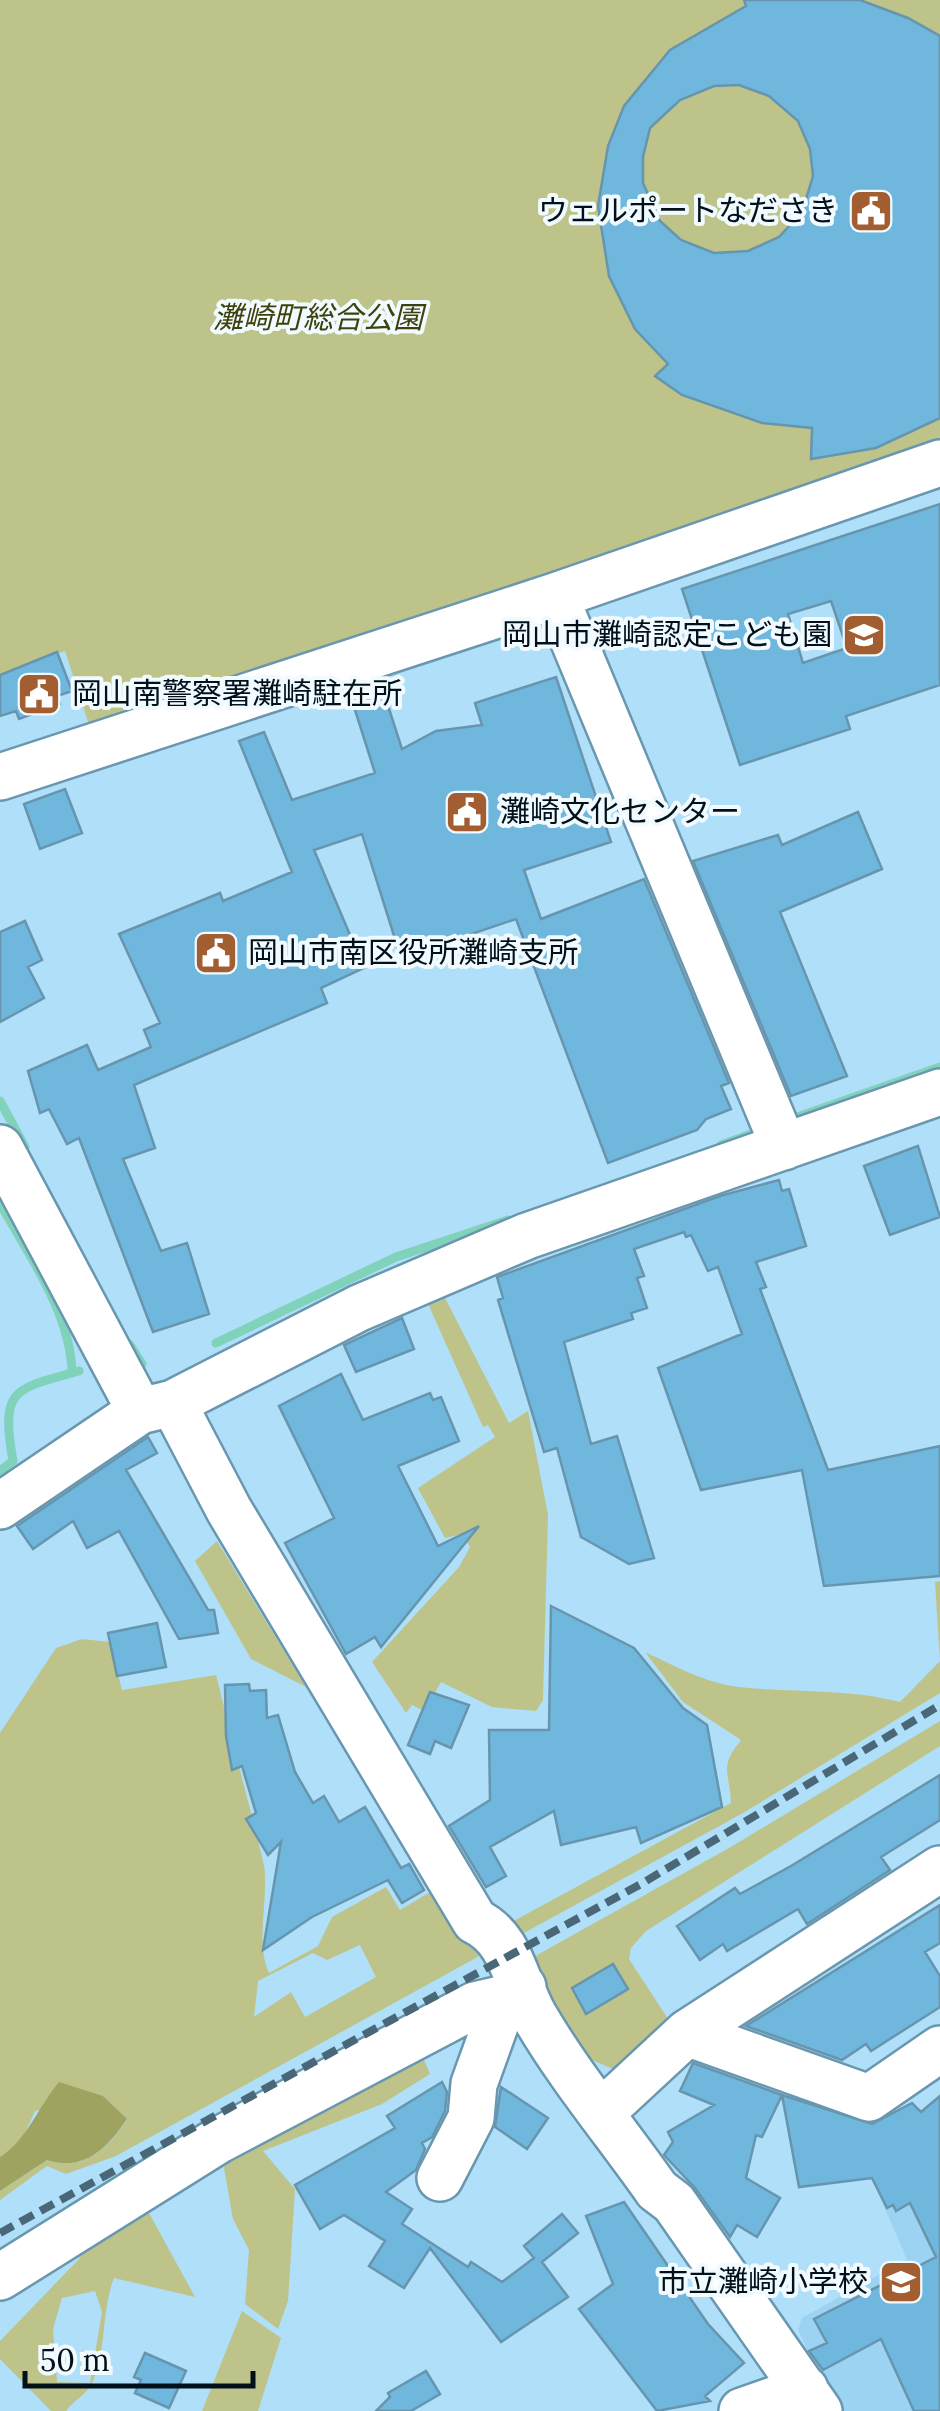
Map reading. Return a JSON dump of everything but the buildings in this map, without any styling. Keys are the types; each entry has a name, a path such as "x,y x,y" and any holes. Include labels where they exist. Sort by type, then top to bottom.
{"street":[{"path":"0,777 555,596 940,464"},
{"path":"555,596 778,1132"},
{"path":"0,1506 157,1407 359,1308 778,1132 940,1092"},
{"path":"0,1148 157,1407 229,1510 474,1921 492,1929 514,1992 657,2190 674,2203 812,2400 742,2411"},
{"path":"602,2112 686,2033 940,1870"},
{"path":"440,2178 471,2118 474,2084 514,1992"},
{"path":"0,2277 235,2131 475,2005 514,1992"},
{"path":"686,2033 869,2098 940,2050"}],"shaded area":[{"name":"市立灘崎小学校","path":"940,2162 940,2411 837,2411 798,2330 802,2318 907,2259 872,2179"}],"green space":[{"name":"灘崎町総合公園","path":"0,0 940,0 940,448 90,728 65,651 0,674"},
{"path":"441,1290 509,1423 528,1411 548,1515 543,1700 536,1711 492,1707 441,1682 424,1711 412,1705 406,1713 372,1662 459,1567 470,1547 462,1534 445,1538 418,1488 495,1437 488,1425 483,1427 425,1297"},
{"path":"217,1541 306,1687 251,1659 195,1561"},
{"path":"940,1581 940,1661 935,1582"},
{"path":"82,1639 110,1642 122,1690 216,1675 264,1865 263,1948 269,1973 318,1946 332,1917 386,1887 400,1910 430,1892 459,1937 479,1945 483,1954 116,2156 66,2174 47,2166 0,2200 0,2191 47,2160 73,2163 94,2155 127,2120 103,2096 35,2111 20,2144 0,2157 0,1733 56,1648","holes":["360,1945 376,1977 305,2017 291,1992 254,2017 258,1981 313,1953 327,1960"]},
{"path":"645,1652 726,1685 860,1695 900,1702 940,1661 940,1693 743,1813 513,1939 506,1925 731,1803 727,1764 741,1740 683,1702"},
{"path":"940,1721 940,1746 646,1931 631,1948 629,1959 674,2028 622,2073 590,2059 538,1986 529,1965 537,1955 729,1848"},
{"path":"419,2048 430,2074 382,2104 263,2151 295,2189 288,2301 278,2329 245,2304 249,2250 233,2219 224,2168 229,2149"},
{"path":"59,2082 103,2096 127,2119 94,2155 73,2163 47,2160 0,2191 0,2157 25,2132"},
{"path":"143,2202 195,2297 114,2278 91,2385 66,2411 51,2411 0,2359 0,2341 80,2258 73,2247","holes":["95,2291 102,2312 90,2383 57,2382 53,2329 62,2298"]},
{"path":"242,2311 281,2338 258,2411 202,2411"}],"waterway":[{"path":"786,1121 940,1067"},
{"path":"0,1101 25,1147"},
{"path":"721,1145 762,1130"},
{"path":"0,1203 56,1306 70,1351 72,1373"},
{"path":"216,1343 396,1257 508,1220"},
{"path":"130,1345 142,1364"},
{"path":"0,1471 13,1461 9,1419 17,1395 39,1382 79,1371"}],"railway":[{"path":"0,2233 641,1884 940,1705"}],"place":[{"name":"ウェルポートなださき","path":"871,211"},
{"name":"岡山市灘崎認定こども園","path":"864,635"},
{"name":"岡山南警察署灘崎駐在所","path":"39,694"},
{"name":"灘崎文化センター","path":"467,812"},
{"name":"岡山市南区役所灘崎支所","path":"216,953"},
{"name":"市立灘崎小学校","path":"901,2282"}]}
